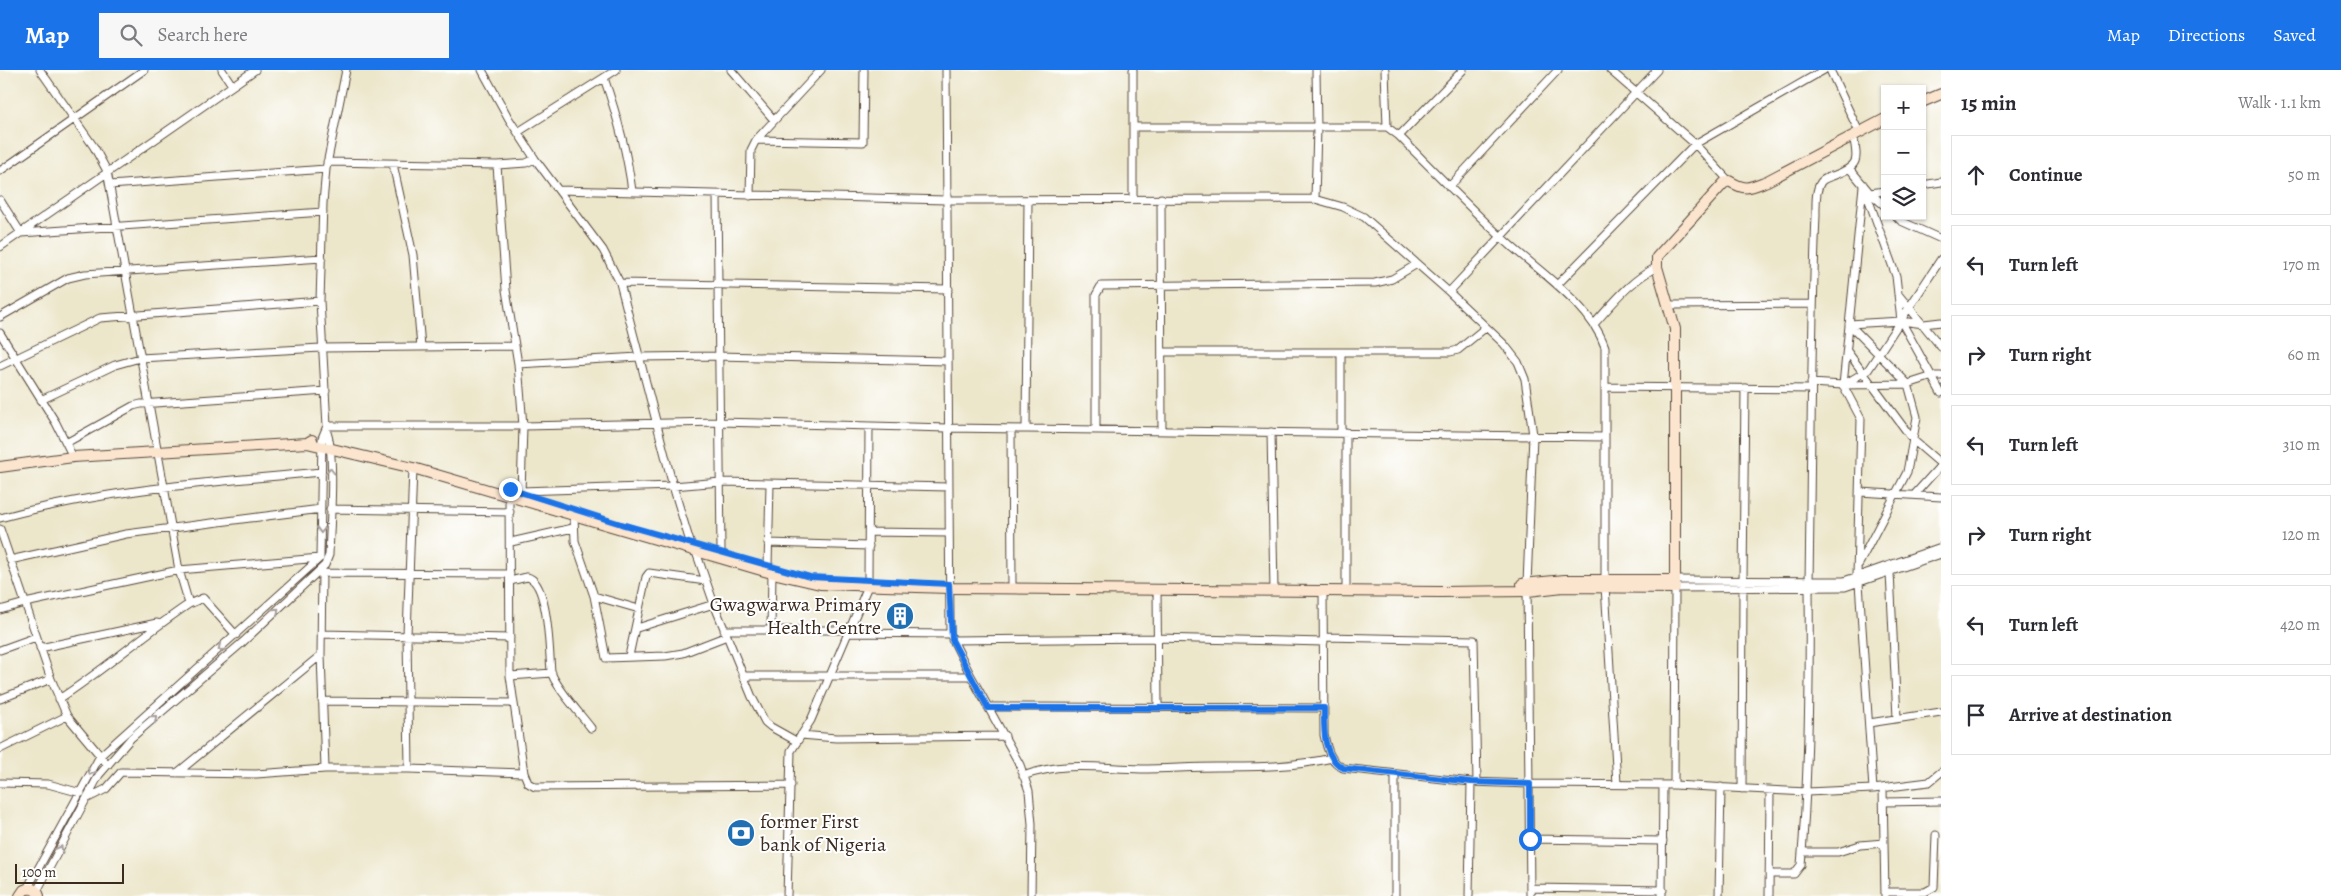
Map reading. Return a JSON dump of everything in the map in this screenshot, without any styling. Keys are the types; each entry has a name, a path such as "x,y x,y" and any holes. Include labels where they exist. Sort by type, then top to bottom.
{"street":[{"path":"40,70 74,118 107,171 171,528 179,570 189,604"},
{"path":"0,171 144,70"},
{"path":"222,70 232,84"},
{"path":"0,247 232,84 255,70"},
{"path":"30,894 88,798 99,775 131,738 243,642 322,571 326,565 329,555 330,508 326,444 326,391 321,348 320,301 323,212 327,165 346,70"},
{"path":"483,70 535,159 603,250 620,283 673,486 714,604 743,676 765,722 771,727 798,738 1005,736"},
{"path":"518,132 616,70"},
{"path":"731,70 774,120"},
{"path":"750,196 751,150 756,140 821,70"},
{"path":"756,140 863,142 864,70"},
{"path":"946,70 946,200 949,289 948,487 951,637 1020,765 1029,791 1032,824 1031,896"},
{"path":"1133,70 1133,198"},
{"path":"1314,199 1317,128 1316,70"},
{"path":"1385,70 1387,126"},
{"path":"1399,136 1463,70"},
{"path":"1449,187 1558,70"},
{"path":"1610,70 1695,144 1729,181 1742,189 1767,181 1881,122"},
{"path":"1449,292 1657,70"},
{"path":"1557,286 1695,144 1824,70"},
{"path":"1769,874 1794,874 1801,866 1807,792 1810,701 1809,585 1812,304 1818,187 1824,179 1850,169 1857,159 1856,134 1830,70"},
{"path":"604,78 624,140 632,191"},
{"path":"1926,100 1941,94"},
{"path":"1133,126 1317,128 1387,126 1501,237 1557,286 1595,323 1606,347 1605,583 1617,784"},
{"path":"110,185 327,165 497,164 526,163 535,159"},
{"path":"393,164 413,255 421,347"},
{"path":"497,164 506,290 518,364 523,426 521,494"},
{"path":"1850,169 1870,193 1881,203"},
{"path":"1674,785 1675,329 1657,268 1658,255 1724,183 1729,181"},
{"path":"1926,184 1941,182"},
{"path":"1863,184 1896,276 1901,321 1937,376 1941,393"},
{"path":"1863,184 1843,385 1861,419 1858,580 1873,789"},
{"path":"559,190 946,200 1314,199 1343,207 1364,217 1449,292 1504,344 1523,370 1532,435 1528,587 1530,892 1662,893 1663,785"},
{"path":"1870,193 1881,192"},
{"path":"717,195 721,551"},
{"path":"1161,198 1162,430"},
{"path":"0,200 21,233"},
{"path":"1026,429 1028,200"},
{"path":"21,233 323,212"},
{"path":"1900,220 1941,240"},
{"path":"0,317 68,278 85,274 322,258"},
{"path":"1843,385 1864,372 1878,355 1941,260"},
{"path":"1096,430 1098,291 1101,286 1375,283 1392,279 1417,264"},
{"path":"1595,323 1633,282 1657,268"},
{"path":"620,283 949,289"},
{"path":"1898,293 1941,347"},
{"path":"0,366 16,360 95,319 320,301"},
{"path":"1669,305 1812,304"},
{"path":"1849,324 1901,321 1924,324 1941,322"},
{"path":"1849,324 1908,384 1916,417 1907,472 1859,564"},
{"path":"1162,352 1450,352 1458,350 1485,328"},
{"path":"0,333 42,400 73,457"},
{"path":"42,400 126,360 140,358 321,348 515,346"},
{"path":"1847,350 1912,440 1941,465 1914,495"},
{"path":"1341,352 1346,586"},
{"path":"518,364 640,357 718,356 948,361"},
{"path":"1606,387 1745,388 1908,384 1937,376"},
{"path":"1742,789 1745,388"},
{"path":"66,443 133,406 326,391"},
{"path":"326,428 719,422 948,428 1605,437"},
{"path":"787,896 789,760 798,738 811,720 831,677 868,583 868,426"},
{"path":"1010,429 1012,583"},
{"path":"1271,432 1274,588"},
{"path":"0,467 73,457 158,451 307,442 326,444 414,462 770,569"},
{"path":"326,444 509,495 721,482 948,487"},
{"path":"30,894 100,756 320,558 321,472 326,444"},
{"path":"410,769 407,635 413,468"},
{"path":"0,518 42,506 164,487 321,472"},
{"path":"770,484 768,543 771,629"},
{"path":"1860,492 1941,497"},
{"path":"521,494 574,516 693,546 721,551 809,583 1157,589 1346,586 1554,587 1605,583 1809,585 1839,588 1941,547"},
{"path":"509,495 511,542 510,676 524,773 528,783 535,787 790,785"},
{"path":"330,508 510,512"},
{"path":"10,560 85,542 171,528 321,509"},
{"path":"574,516 575,540 594,596 604,657 607,659 629,656 665,656 683,653 726,633 771,629 951,637 1474,640 1474,782 1469,896"},
{"path":"511,542 573,528"},
{"path":"0,530 59,699 67,716 108,765"},
{"path":"869,532 950,533"},
{"path":"768,543 869,546"},
{"path":"1872,575 1890,572 1941,554"},
{"path":"0,610 24,603 179,570 320,558"},
{"path":"322,571 532,578 536,582 544,604 552,673 591,728"},
{"path":"322,571 321,655 325,769"},
{"path":"1890,572 1898,718"},
{"path":"629,656 649,573 706,581"},
{"path":"949,586 1012,583 1274,588 1323,591 1528,587"},
{"path":"1157,589 1158,707"},
{"path":"1323,591 1324,735 1327,750 1332,758 1343,768 1474,782 1674,785 1807,792 1873,789 1929,782 1941,772"},
{"path":"594,596 639,609"},
{"path":"59,699 96,675 160,623 189,604 203,598 236,635"},
{"path":"636,628 714,604"},
{"path":"40,648 160,623"},
{"path":"321,634 510,638"},
{"path":"0,650 36,637"},
{"path":"177,772 321,655"},
{"path":"510,676 552,673"},
{"path":"743,676 971,676"},
{"path":"0,699 51,679"},
{"path":"322,701 513,703"},
{"path":"988,708 1324,708"},
{"path":"1869,723 1941,712"},
{"path":"0,749 67,716"},
{"path":"1023,776 1045,768 1065,766 1142,769 1268,768 1302,765 1332,758"},
{"path":"88,798 106,790 121,772 256,774 325,769 410,769 524,773"},
{"path":"1394,774 1395,896"},
{"path":"0,783 48,784 81,793"},
{"path":"1719,896 1720,787"},
{"path":"1883,788 1885,894 1925,892 1930,891 1934,887 1936,835"},
{"path":"1769,896 1770,791"},
{"path":"1884,802 1941,801"},
{"path":"1530,839 1663,840"},
{"path":"1802,852 1838,852 1860,846 1884,843"}],"place":[{"name":"Gwagwarwa Primary Health Centre","path":"900,616"},
{"name":"former First bank of Nigeria","path":"741,833"}],"route":[{"path":"510,489 621,524 810,577 949,584 950,634 988,708 1324,708 1324,735 1327,750 1334,762 1343,768 1471,782 1530,784 1530,839"}]}
